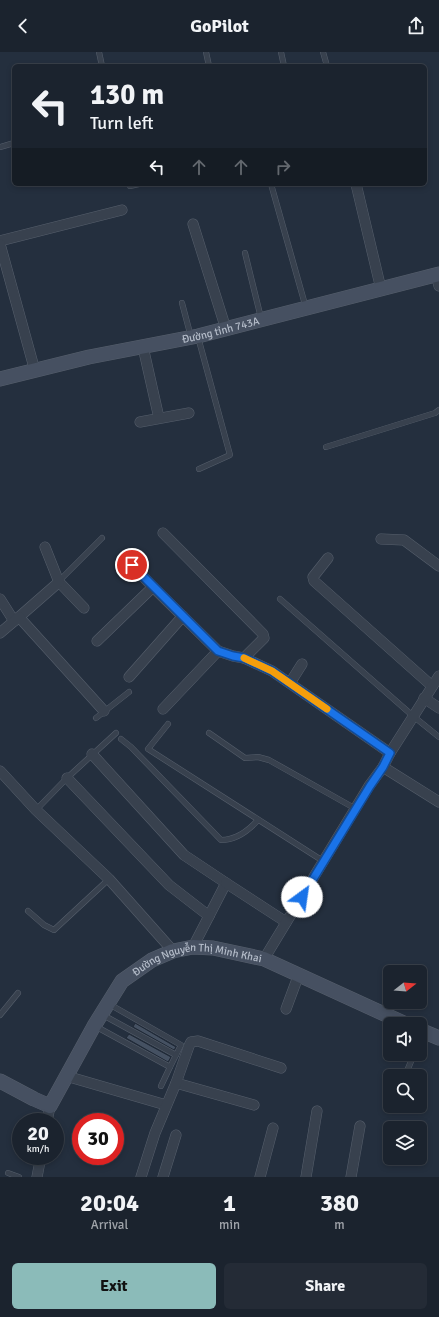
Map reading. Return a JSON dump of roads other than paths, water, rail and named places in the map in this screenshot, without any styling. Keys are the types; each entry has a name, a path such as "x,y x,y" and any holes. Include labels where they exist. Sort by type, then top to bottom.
{"main road":[{"name":"Đường tỉnh 743A","path":"0,379 89,357 194,337 381,289 438,278"},
{"name":"Đường Nguyễn Thị Minh Khai","path":"50,1106 101,1014 122,981 152,960 173,951 193,947 213,948 264,959 300,974 391,1017"},
{"path":"427,1035 439,1038"},
{"path":"0,1081 50,1106"}],"street":[{"path":"356,186 381,289"},
{"path":"35,371 0,243 122,210"},
{"path":"193,224 226,329"},
{"path":"143,347 159,418"},
{"path":"140,422 189,413"},
{"path":"163,533 263,634 264,638 244,658"},
{"path":"381,539 404,540 439,566"},
{"path":"46,547 59,582 84,608"},
{"path":"328,558 313,577 314,581 432,686"},
{"path":"132,565 218,651 244,658 272,671 390,753"},
{"path":"0,633 59,582"},
{"path":"97,641 153,587"},
{"path":"0,599 104,711"},
{"path":"128,677 183,616"},
{"path":"163,708 218,651"},
{"path":"290,683 302,664"},
{"path":"264,959 439,676"},
{"path":"424,698 439,708"},
{"path":"92,754 184,855 286,922"},
{"path":"383,767 439,802"},
{"path":"0,770 36,810 109,879 173,951"},
{"path":"67,778 169,884 210,916"},
{"path":"193,947 226,883"},
{"path":"286,1010 300,974"},
{"path":"141,1177 155,1133 191,1042 198,1041 281,1068"},
{"path":"66,1076 166,1105"},
{"path":"176,1083 254,1106"},
{"path":"49,1113 50,1106"},
{"path":"306,1177 317,1111"},
{"path":"351,1177 360,1126"},
{"path":"260,1177 273,1128"},
{"path":"163,1177 176,1135"},
{"path":"37,1177 39,1165"}],"lane":[{"path":"99,52 102,64"},
{"path":"206,52 209,64"},
{"path":"281,52 284,64"},
{"path":"323,52 326,64"},
{"path":"0,147 12,144"},
{"path":"272,186 306,309"},
{"path":"245,253 262,320"},
{"path":"182,303 194,337 230,455 199,469"},
{"path":"326,447 435,413 439,410"},
{"path":"59,582 102,538"},
{"path":"280,599 439,737"},
{"path":"96,718 129,692"},
{"path":"140,756 148,749 168,724"},
{"path":"36,810 67,778 116,733"},
{"path":"209,733 245,758 258,757 269,760 356,809"},
{"path":"121,739 140,756 218,838 227,840 248,830 258,820"},
{"path":"148,749 323,862"},
{"path":"28,911 44,925 54,930 109,879"},
{"path":"0,1015 18,992"},
{"path":"101,1014 181,1045 161,1086"},
{"path":"101,1014 176,1055"},
{"path":"101,1014 170,1067"},
{"path":"8,1173 19,1177"}]}
